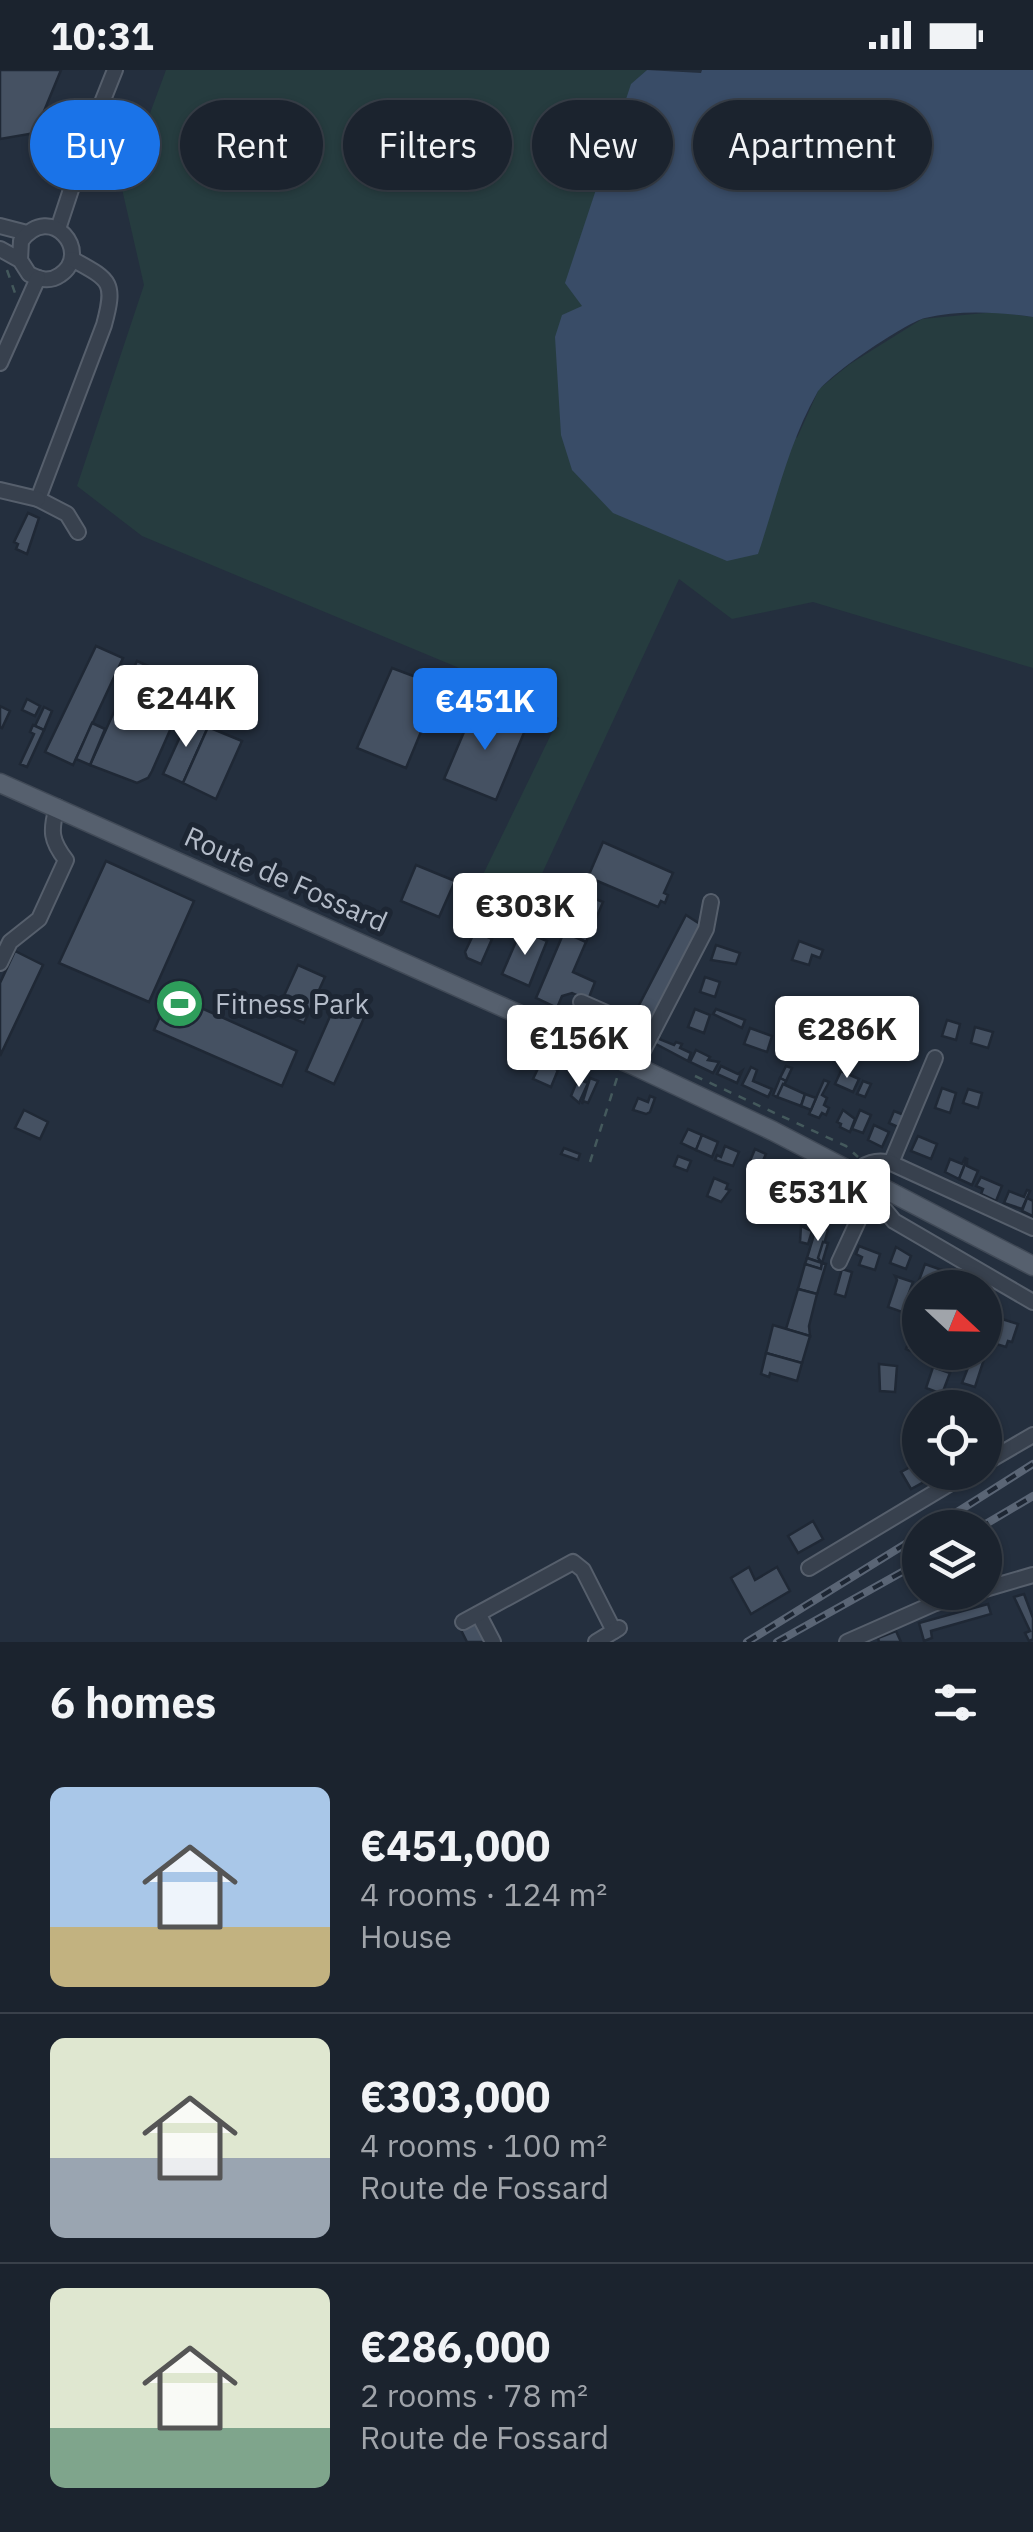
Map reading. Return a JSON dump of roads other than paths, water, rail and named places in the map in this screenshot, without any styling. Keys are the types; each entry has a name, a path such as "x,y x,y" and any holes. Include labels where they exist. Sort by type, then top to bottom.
{"main road":[{"name":"Route de Fossard","path":"0,782 773,1130 1033,1266"}],"street":[{"path":"58,229 115,70"},
{"path":"0,226 27,234"},
{"path":"42,226 58,229 70,242 72,259 62,274 38,278 26,271 19,250 27,234 42,226"},
{"path":"0,249 20,260"},
{"path":"38,499 112,295 105,278 72,259"},
{"path":"0,363 38,278"},
{"path":"0,490 38,499 66,514 78,532"},
{"path":"0,963 10,942 40,919 66,860 54,845 50,829 56,808"},
{"path":"629,1063 652,1032 706,929 711,902"},
{"path":"581,1002 652,1032"},
{"path":"891,1163 935,1058"},
{"path":"855,1174 866,1164 891,1163 1033,1228"},
{"path":"839,1262 879,1187"},
{"path":"879,1187 880,1204 894,1221 1033,1302"},
{"path":"1002,1453 1033,1434"},
{"path":"808,1568 939,1490"},
{"path":"463,1622 574,1562 583,1570 617,1630 596,1642"},
{"path":"1002,1584 1033,1575"},
{"path":"846,1642 918,1610"},
{"path":"479,1614 493,1642"}],"water":[{"path":"647,70 1033,70 1033,317 979,313 925,318 885,339 835,375 817,393 799,431 758,554 727,561 613,513 572,470 561,435 555,337 562,315 582,306 565,283 596,190 673,190 673,100 626,100 631,84"}],"railway":[{"path":"960,1510 1033,1464"},
{"path":"1002,1514 1033,1496"},
{"path":"747,1642 902,1546"},
{"path":"777,1642 902,1572"}],"place":[{"name":"Fitness Park","path":"180,1004"}]}
